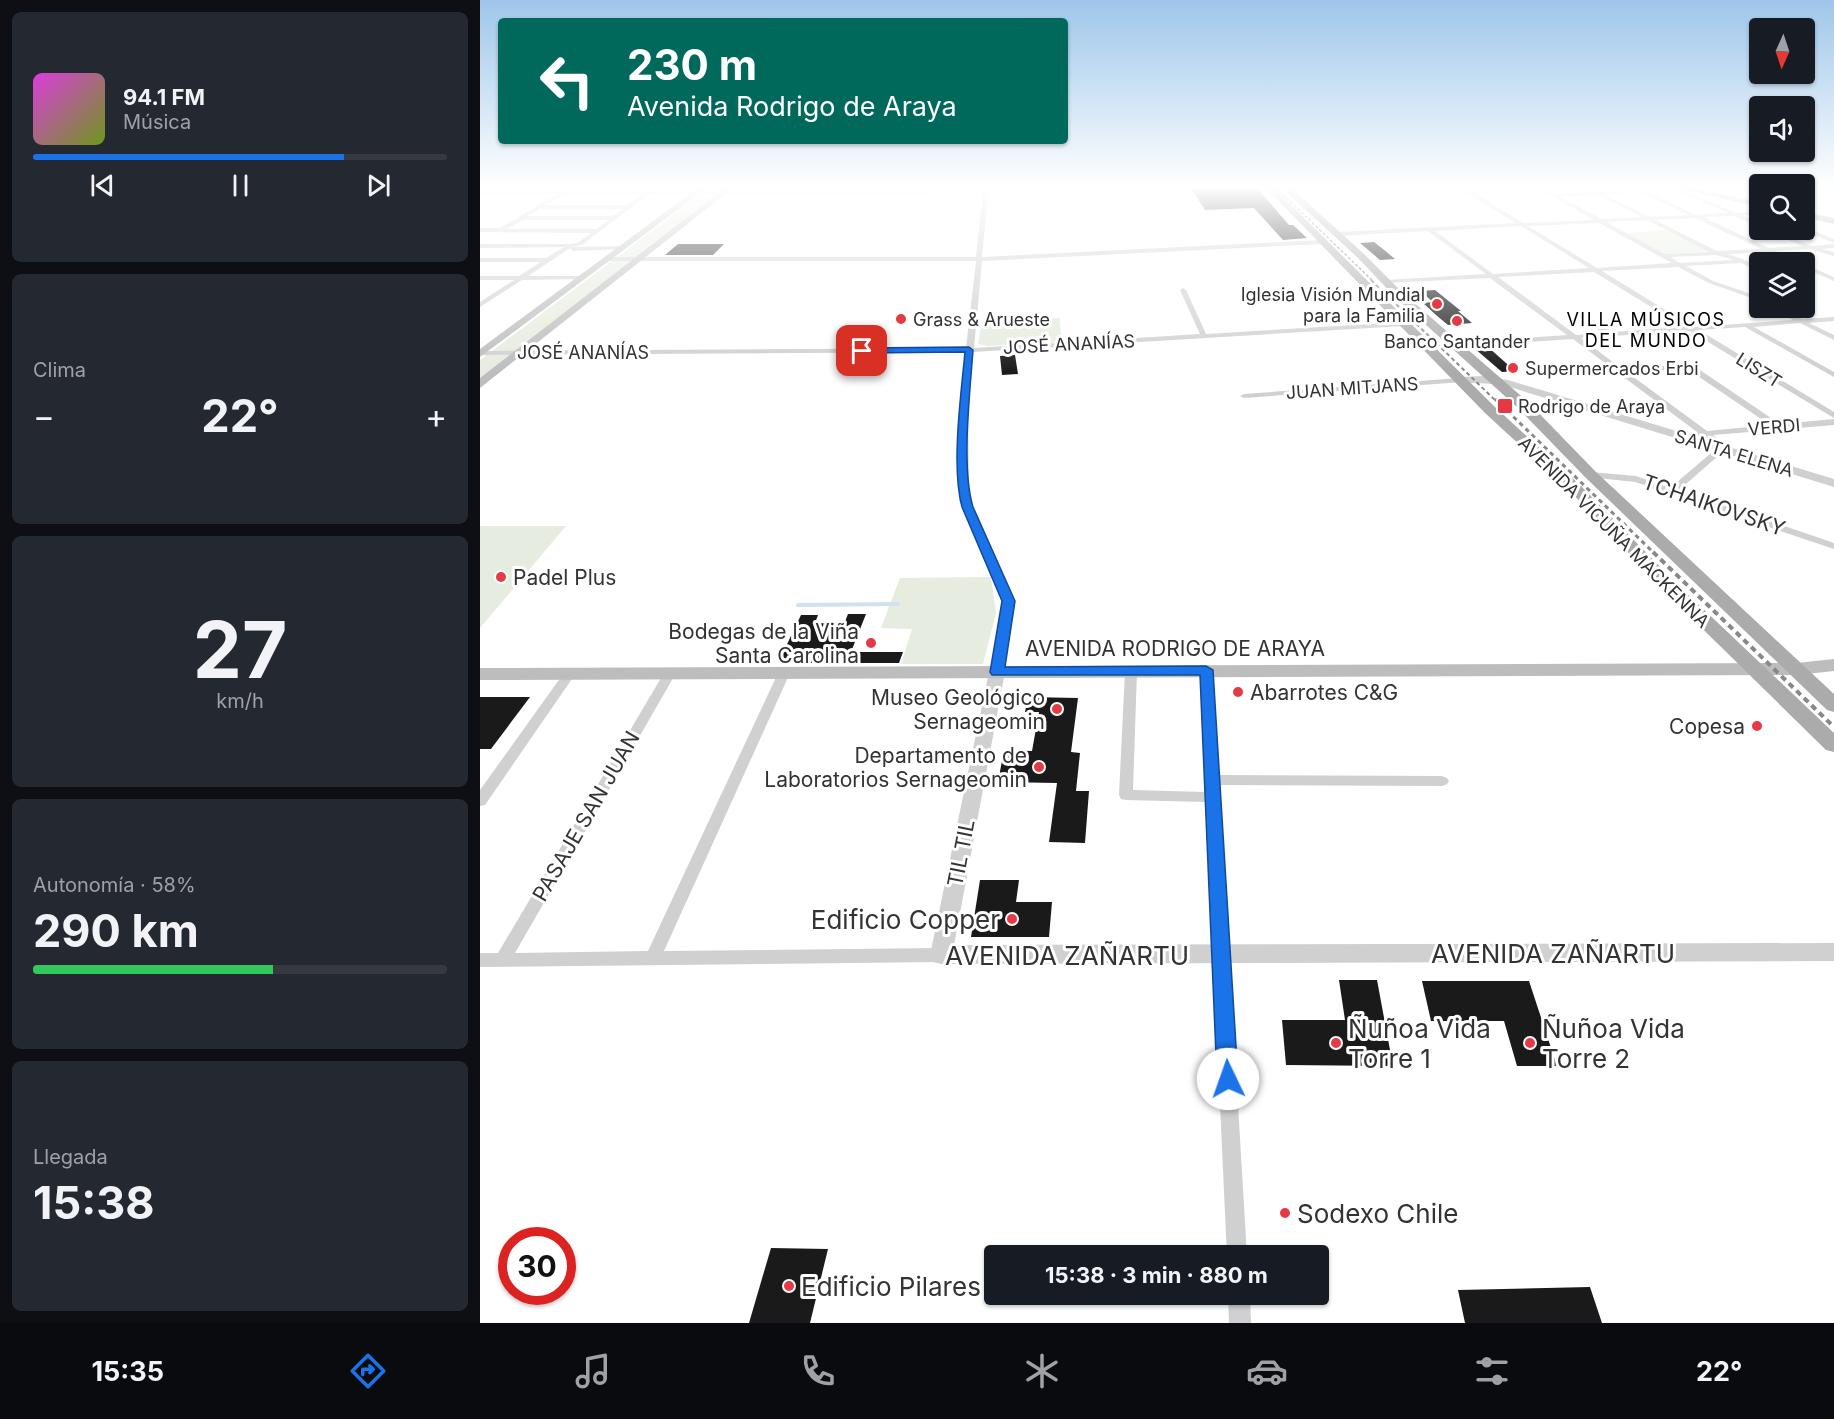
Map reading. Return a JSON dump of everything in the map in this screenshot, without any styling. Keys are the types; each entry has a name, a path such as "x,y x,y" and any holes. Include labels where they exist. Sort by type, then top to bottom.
{"main road":[{"path":"481,353 620,250"},
{"path":"480,384 650,250"},
{"name":"AVENIDA VICUÑA MACKENNA","path":"1329,250 1506,426 1576,489 1752,668 1834,745"},
{"name":"AVENIDA VICUÑA MACKENNA","path":"1353,250 1495,380 1591,475 1834,705"},
{"path":"1421,340 1455,345"},
{"name":"AVENIDA RODRIGO DE ARAYA","path":"480,674 1797,669 1834,665"}],"street":[{"path":"480,305 564,250"},
{"name":"TIL TIL","path":"941,955 997,672 1008,601 967,507 963,492 964,407 979,250"},
{"path":"607,259 978,259 1144,250"},
{"path":"1457,250 1719,444 1722,449 1672,490"},
{"name":"LISZT","path":"1563,250 1834,416"},
{"path":"1653,250 1711,282 1749,295"},
{"path":"1709,250 1749,265"},
{"path":"1766,250 1771,252"},
{"path":"1664,256 1770,250"},
{"path":"480,260 548,260"},
{"path":"1386,282 1741,261"},
{"path":"1815,271 1834,279"},
{"path":"480,278 583,278"},
{"path":"1183,290 1204,336"},
{"path":"480,297 493,297"},
{"path":"1580,314 1610,334"},
{"path":"1795,318 1834,338"},
{"path":"1455,345 1834,318"},
{"name":"JOSÉ ANANÍAS","path":"481,353 969,350 1404,324"},
{"path":"1744,324 1834,375"},
{"path":"1622,371 1688,366 1779,427"},
{"name":"SANTA ELENA","path":"1460,380 1495,380 1834,483"},
{"name":"JUAN MITJANS","path":"1244,396 1460,380"},
{"name":"VERDI","path":"1677,435 1834,422"},
{"name":"TCHAIKOVSKY","path":"1591,475 1636,478 1834,546"},
{"path":"1131,670 1126,795 1212,788 1442,781"},
{"path":"1206,670 1236,1245"},
{"name":"PASAJE SAN JUAN","path":"502,960 670,673"},
{"path":"653,958 784,673"},
{"path":"480,801 570,674"},
{"name":"AVENIDA ZAÑARTU","path":"480,960 941,955 1834,952"},
{"path":"1239,1305 1240,1323"}],"shaded area":[{"path":"627,250 648,250 480,381 480,360"},
{"path":"1658,250 1709,251 1666,254"},
{"path":"1060,318 1061,342 988,346 978,344 982,322"},
{"name":"Padel Plus","path":"480,526 566,526 480,628"},
{"path":"991,577 996,613 983,664 901,664 912,629 881,628 900,578"}],"building":[{"path":"671,250 718,250 713,255 665,255"},
{"path":"1368,250 1384,250 1395,259 1380,260"},
{"path":"1435,290 1472,323 1448,325 1436,315 1423,303 1433,302 1420,291"},
{"path":"1488,347 1515,371 1502,372 1474,348"},
{"path":"1015,355 1018,374 1002,375 1000,356"},
{"path":"848,614 866,614 851,652 903,652 899,663 778,663 801,615 818,615 815,623 844,624"},
{"path":"480,697 530,697 491,749 480,749"},
{"name":"Departamento de Laboratorios Sernageomin","path":"1028,697 1078,698 1071,752 1080,753 1076,791 1089,791 1085,843 1049,842 1057,783 998,782 1004,750 1032,751 1039,712 1025,712"},
{"name":"Edificio Copper","path":"980,880 1019,880 1016,902 1052,902 1049,937 971,937"},
{"name":"Ñuñoa Vida Torre 1","path":"1339,980 1377,980 1393,1066 1286,1065 1282,1020 1345,1020"},
{"name":"Ñuñoa Vida Torre 2","path":"1422,981 1529,981 1557,1066 1517,1066 1504,1021 1431,1021"},
{"name":"Edificio Pilares","path":"771,1248 828,1249 810,1323 749,1323"},
{"path":"1590,1287 1602,1323 1465,1323 1458,1290"}],"waterway":[{"path":"798,605 898,604"}],"railway":[{"path":"1340,250 1373,281"},
{"path":"1371,280 1496,401"},
{"path":"1495,399 1654,553"},
{"path":"1653,552 1834,727"}],"place":[{"name":"Iglesia Visión Mundial para la Familia","path":"1437,304"},
{"name":"Grass & Arueste","path":"901,319"},
{"name":"Banco Santander","path":"1457,321"},
{"name":"Supermercados Erbi","path":"1513,368"},
{"name":"Rodrigo de Araya","path":"1505,406"},
{"name":"Padel Plus","path":"501,577"},
{"name":"Bodegas de la Viña Santa Carolina","path":"871,643"},
{"name":"Abarrotes C&G","path":"1238,692"},
{"name":"Museo Geológico Sernageomin","path":"1057,709"},
{"name":"Copesa","path":"1757,726"},
{"name":"Departamento de Laboratorios Sernageomin","path":"1039,767"},
{"name":"Edificio Copper","path":"1012,919"},
{"name":"Ñuñoa Vida Torre 1","path":"1336,1043"},
{"name":"Ñuñoa Vida Torre 2","path":"1530,1043"},
{"name":"Sodexo Chile","path":"1285,1213"},
{"name":"Edificio Pilares","path":"789,1286"}],"district":[{"name":"VILLA MÚSICOS DEL MUNDO","path":"1646,329"}],"route":[{"path":"862,351 969,350 964,407 963,492 964,500 1004,586 1008,601 1008,616 997,672 1206,670 1228,1079"}]}
